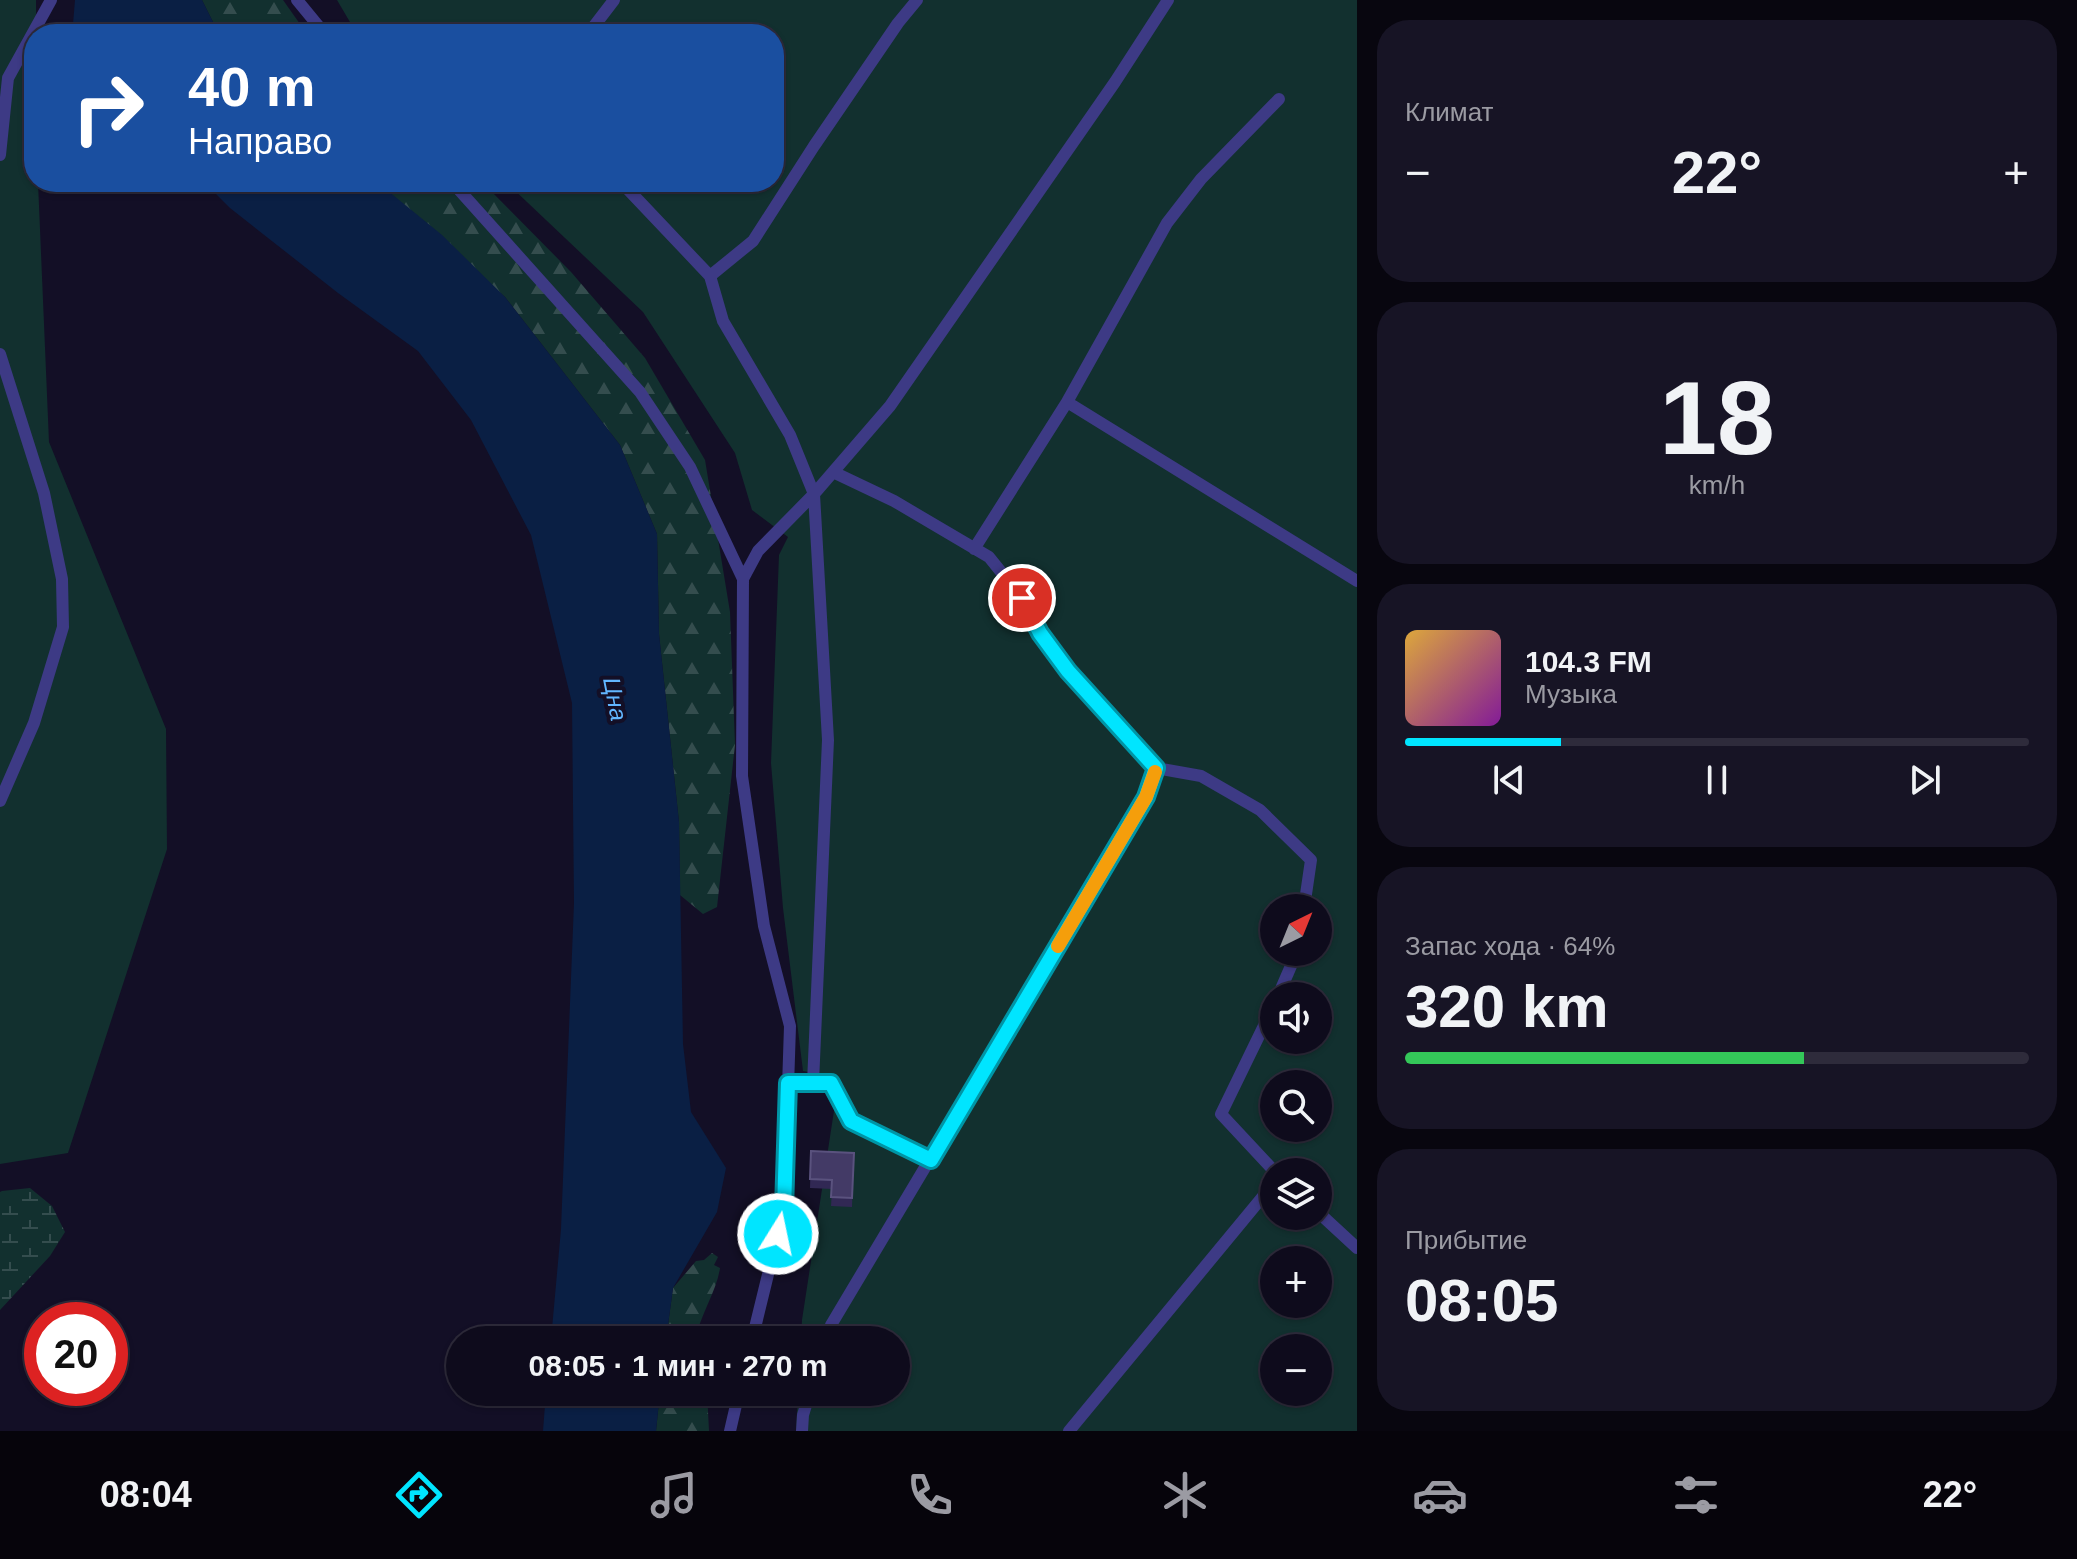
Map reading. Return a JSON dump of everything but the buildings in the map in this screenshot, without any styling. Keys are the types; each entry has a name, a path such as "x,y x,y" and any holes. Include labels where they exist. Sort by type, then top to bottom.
{"lane":[{"path":"38,24 51,0"},
{"path":"297,0 317,24"},
{"path":"596,24 614,0"},
{"path":"710,276 753,241 847,97 917,0"},
{"path":"743,579 758,551 814,494 890,406 1115,82 1168,0"},
{"path":"0,155 8,78 24,49"},
{"path":"974,549 1067,402 1167,223 1201,179 1279,99"},
{"path":"461,192 640,392 690,467 743,579 742,776 764,926 790,1026 784,1209 755,1326"},
{"path":"630,192 710,276 723,321 790,435 814,494 828,740 813,1083"},
{"path":"0,354 44,493 62,579 63,627 34,723 0,801"},
{"path":"1067,402 1357,581"},
{"path":"833,472 894,501 989,557 1022,598 1040,633 1068,671 1156,768 1201,776 1260,810 1311,860 1306,894"},
{"path":"831,1326 1146,797 1156,768"},
{"path":"1260,1034 1221,1114 1262,1158"},
{"path":"788,1083 831,1083 851,1121 931,1160"},
{"path":"1069,1431 1260,1200"},
{"path":"1332,1225 1357,1248"},
{"path":"730,1431 736,1406"},
{"path":"802,1431 806,1406"}],"green space":[{"path":"0,0 36,0 36,24 24,24 24,192 38,192 49,442 166,729 167,849 68,1153 0,1164"},
{"path":"202,0 283,0 300,24 214,24"},
{"path":"337,0 1357,0 1357,1431 796,1431 797,1406 910,1406 910,1326 802,1326 839,1078 803,1071 783,908 771,763 779,555 788,537 752,510 735,453 643,312 517,192 784,192 784,24 351,24"},
{"path":"388,192 492,192 571,272 645,358 705,460 730,612 735,745 717,907 703,914 680,895 679,822 659,634 657,534 620,445 505,297"},
{"path":"30,1188 52,1206 65,1232 50,1256 0,1310 0,1192"},
{"path":"712,1253 718,1257 714,1265 720,1268 700,1326 668,1326 673,1288 696,1261 704,1260"},
{"path":"659,1406 708,1406 709,1431 656,1431"}],"water":[{"path":"75,0 202,0 214,24 73,24"},
{"name":"Цна","path":"214,192 389,192 442,235 505,297 620,445 657,534 659,634 679,822 683,1044 691,1112 726,1168 717,1212 673,1288 668,1326 552,1326 561,1229 574,903 572,703 531,535 471,420 418,351 338,293"},
{"path":"545,1406 659,1406 656,1431 543,1431"}],"slow traffic":[{"path":"1058,946 1146,797 1155,772"}],"route":[{"path":"778,1234 784,1209 788,1083 831,1083 851,1121 931,1160 1146,797 1156,768 1068,671 1040,633 1022,598"}]}
